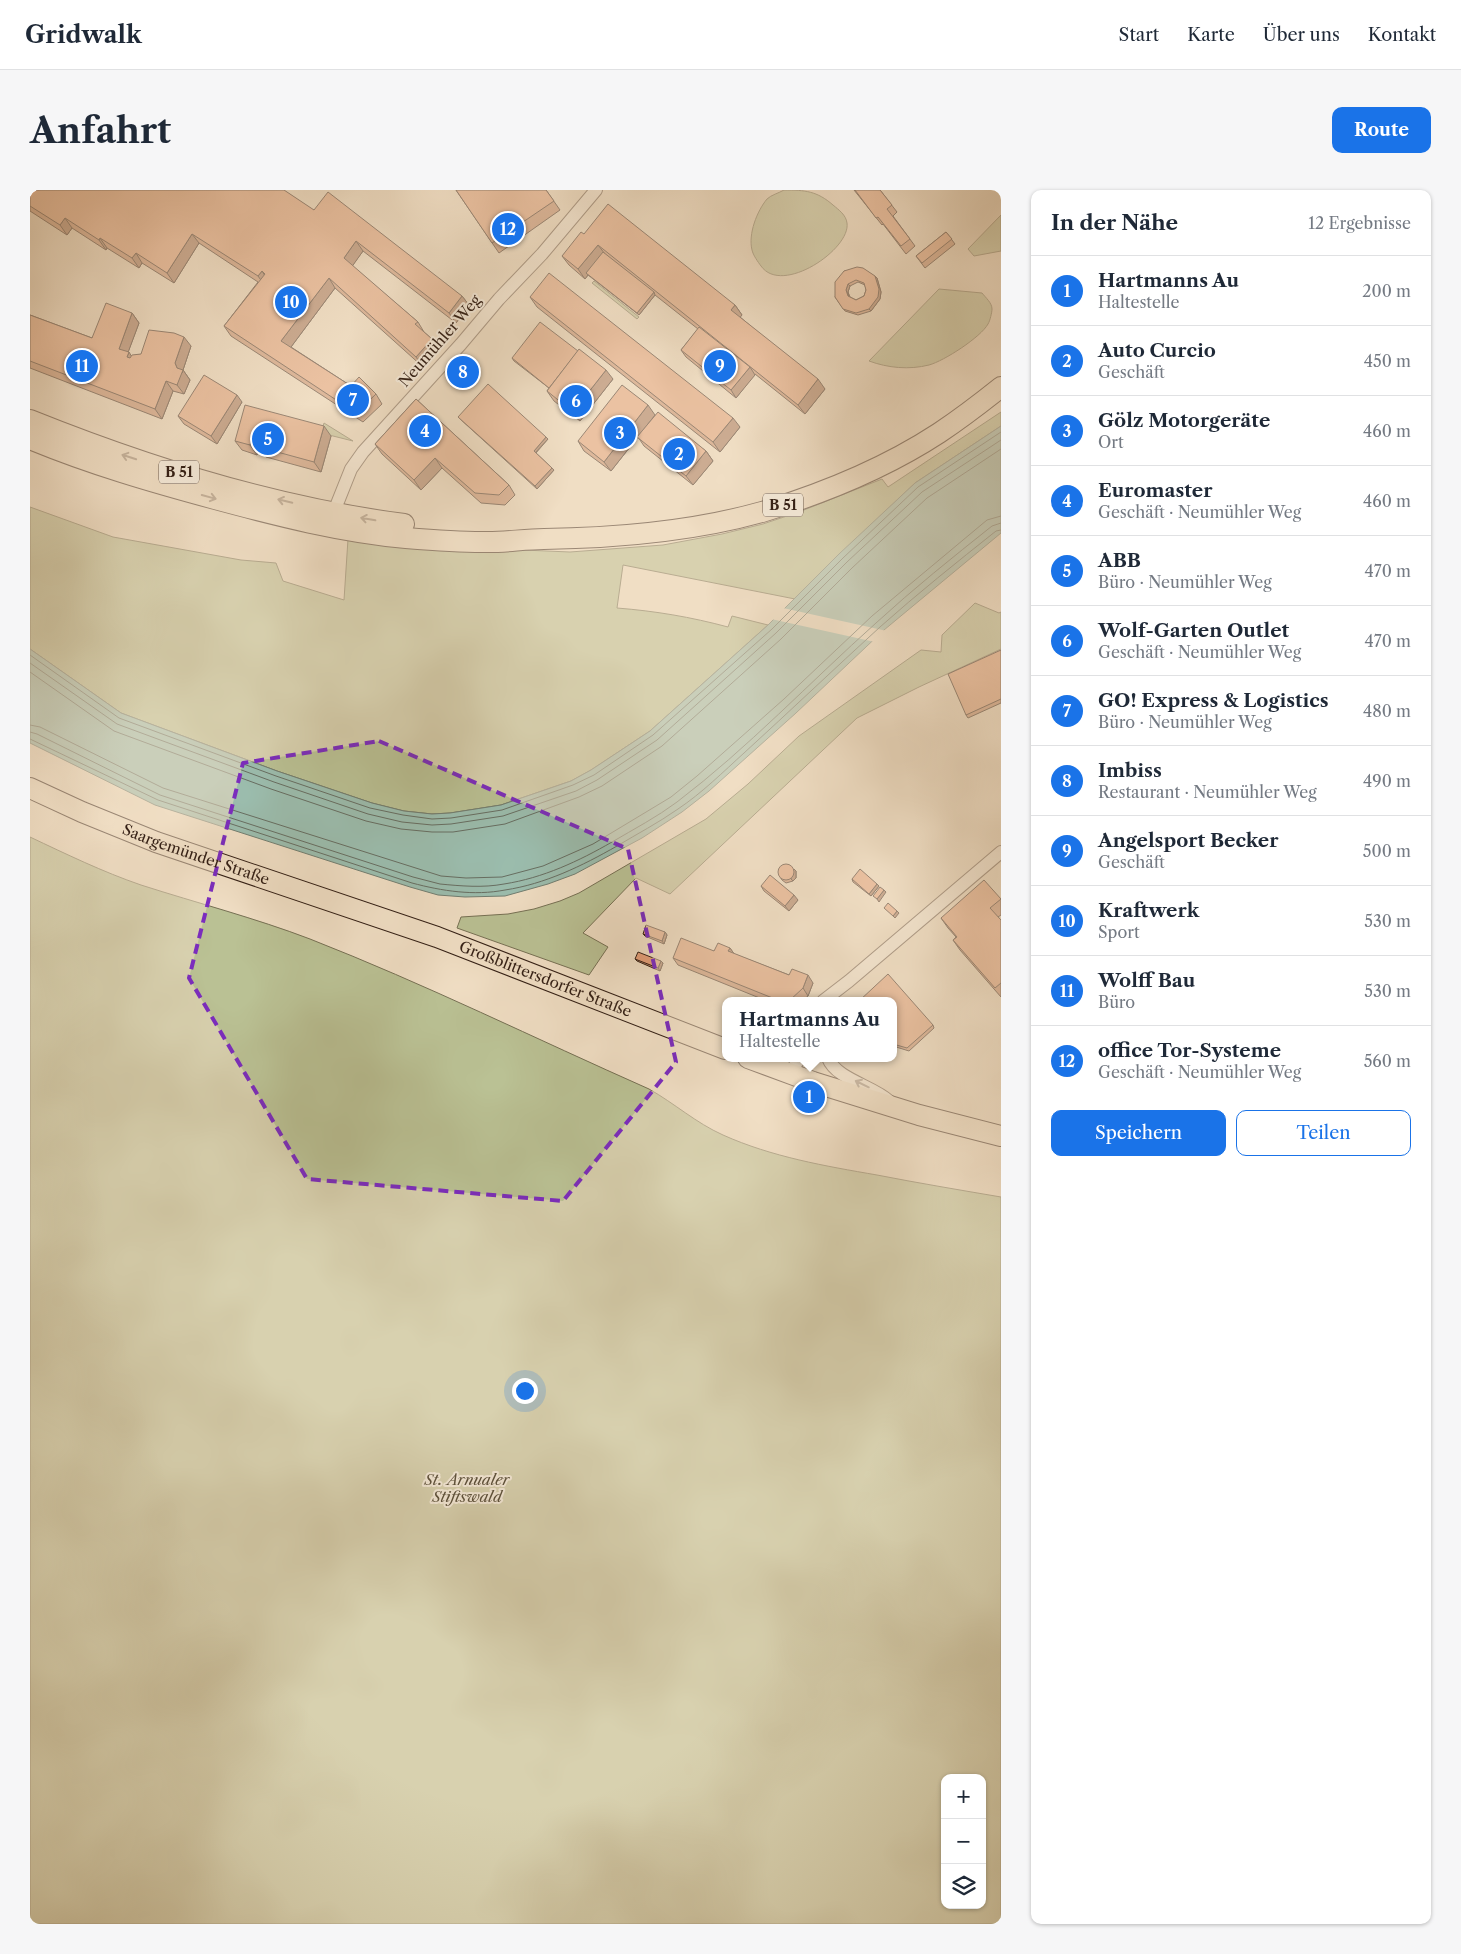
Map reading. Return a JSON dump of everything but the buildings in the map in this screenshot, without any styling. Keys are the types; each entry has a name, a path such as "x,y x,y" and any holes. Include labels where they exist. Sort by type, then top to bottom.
{"main road":[{"name":"B 51","path":"30,439 93,464 144,480 286,518 382,521 538,539 608,537 652,533 724,521 778,506 831,487 902,454 938,433 1001,387"},
{"name":"B 51","path":"30,420 133,459 331,519"},
{"name":"Saargemünder Straße","path":"30,788 82,812 156,842 364,912"},
{"name":"Großblittersdorfer Straße","path":"364,912 437,937 722,1049"},
{"path":"770,1062 795,1066 894,1106 927,1117 1001,1136"}],"street":[{"name":"Neumühler Weg","path":"331,519 351,469 363,452 499,299 542,254 596,190"},
{"path":"828,997 1001,852"},
{"path":"837,997 850,980"},
{"path":"831,1062 839,1072 881,1094 894,1106"}],"highlighted area":[{"path":"379,741 628,849 676,1062 563,1201 307,1179 189,978 243,763"}],"green space":[{"path":"784,190 805,191 822,197 842,213 847,223 845,234 838,245 827,256 813,266 784,276 771,274 761,266 753,254 751,237 754,223 763,204 767,199"},
{"path":"1001,215 1001,251 974,256 968,249"},
{"path":"594,281 639,317 637,319 592,283"},
{"path":"939,289 982,293 992,307 988,324 978,335 961,348 936,363 899,368 869,361"},
{"path":"1001,412 1001,426 915,483 795,599 623,565 617,608 673,615 728,627 732,616 768,625 650,731 571,781 501,805 432,814 404,811 372,803 277,771 121,713 30,649 30,507 113,537 241,560 276,563 283,581 344,600 348,539 405,545 570,552 663,545 722,534 763,524 799,512 882,479 888,487"},
{"path":"324,423 353,441 321,433"},
{"path":"975,603 999,613 1001,612 1001,649 857,718 670,894 636,878 583,933 608,947 589,975 457,928 461,917 508,914 534,909 579,893 706,819 748,784 799,736 921,650 941,652 942,635"},
{"name":"St. Arnualer Stiftswald","path":"30,837 127,880 289,931 396,974 649,1089 704,1125 742,1143 818,1164 1001,1197 1001,1924 30,1924"}],"water":[{"path":"1001,426 1001,533 884,630 796,713 709,791 682,812 642,838 575,874 548,884 505,896 465,897 438,895 155,805 30,743 30,649 121,713 277,771 372,803 404,811 432,814 501,805 571,781 650,731 768,625 839,554 915,483"}],"pier":[{"path":"783,608 887,631 875,642 771,619"}],"place":[{"name":"office Tor-Systeme","path":"508,229"},
{"name":"Kraftwerk","path":"291,302"},
{"name":"Wolff Bau","path":"82,366"},
{"name":"Angelsport Becker","path":"720,366"},
{"name":"Imbiss","path":"463,372"},
{"name":"GO! Express & Logistics","path":"353,400"},
{"name":"Wolf-Garten Outlet","path":"576,401"},
{"name":"Euromaster","path":"425,431"},
{"name":"Gölz Motorgeräte","path":"620,433"},
{"name":"ABB","path":"268,439"},
{"name":"Auto Curcio","path":"679,454"},
{"name":"Hartmanns Au","path":"809,1097"}]}
